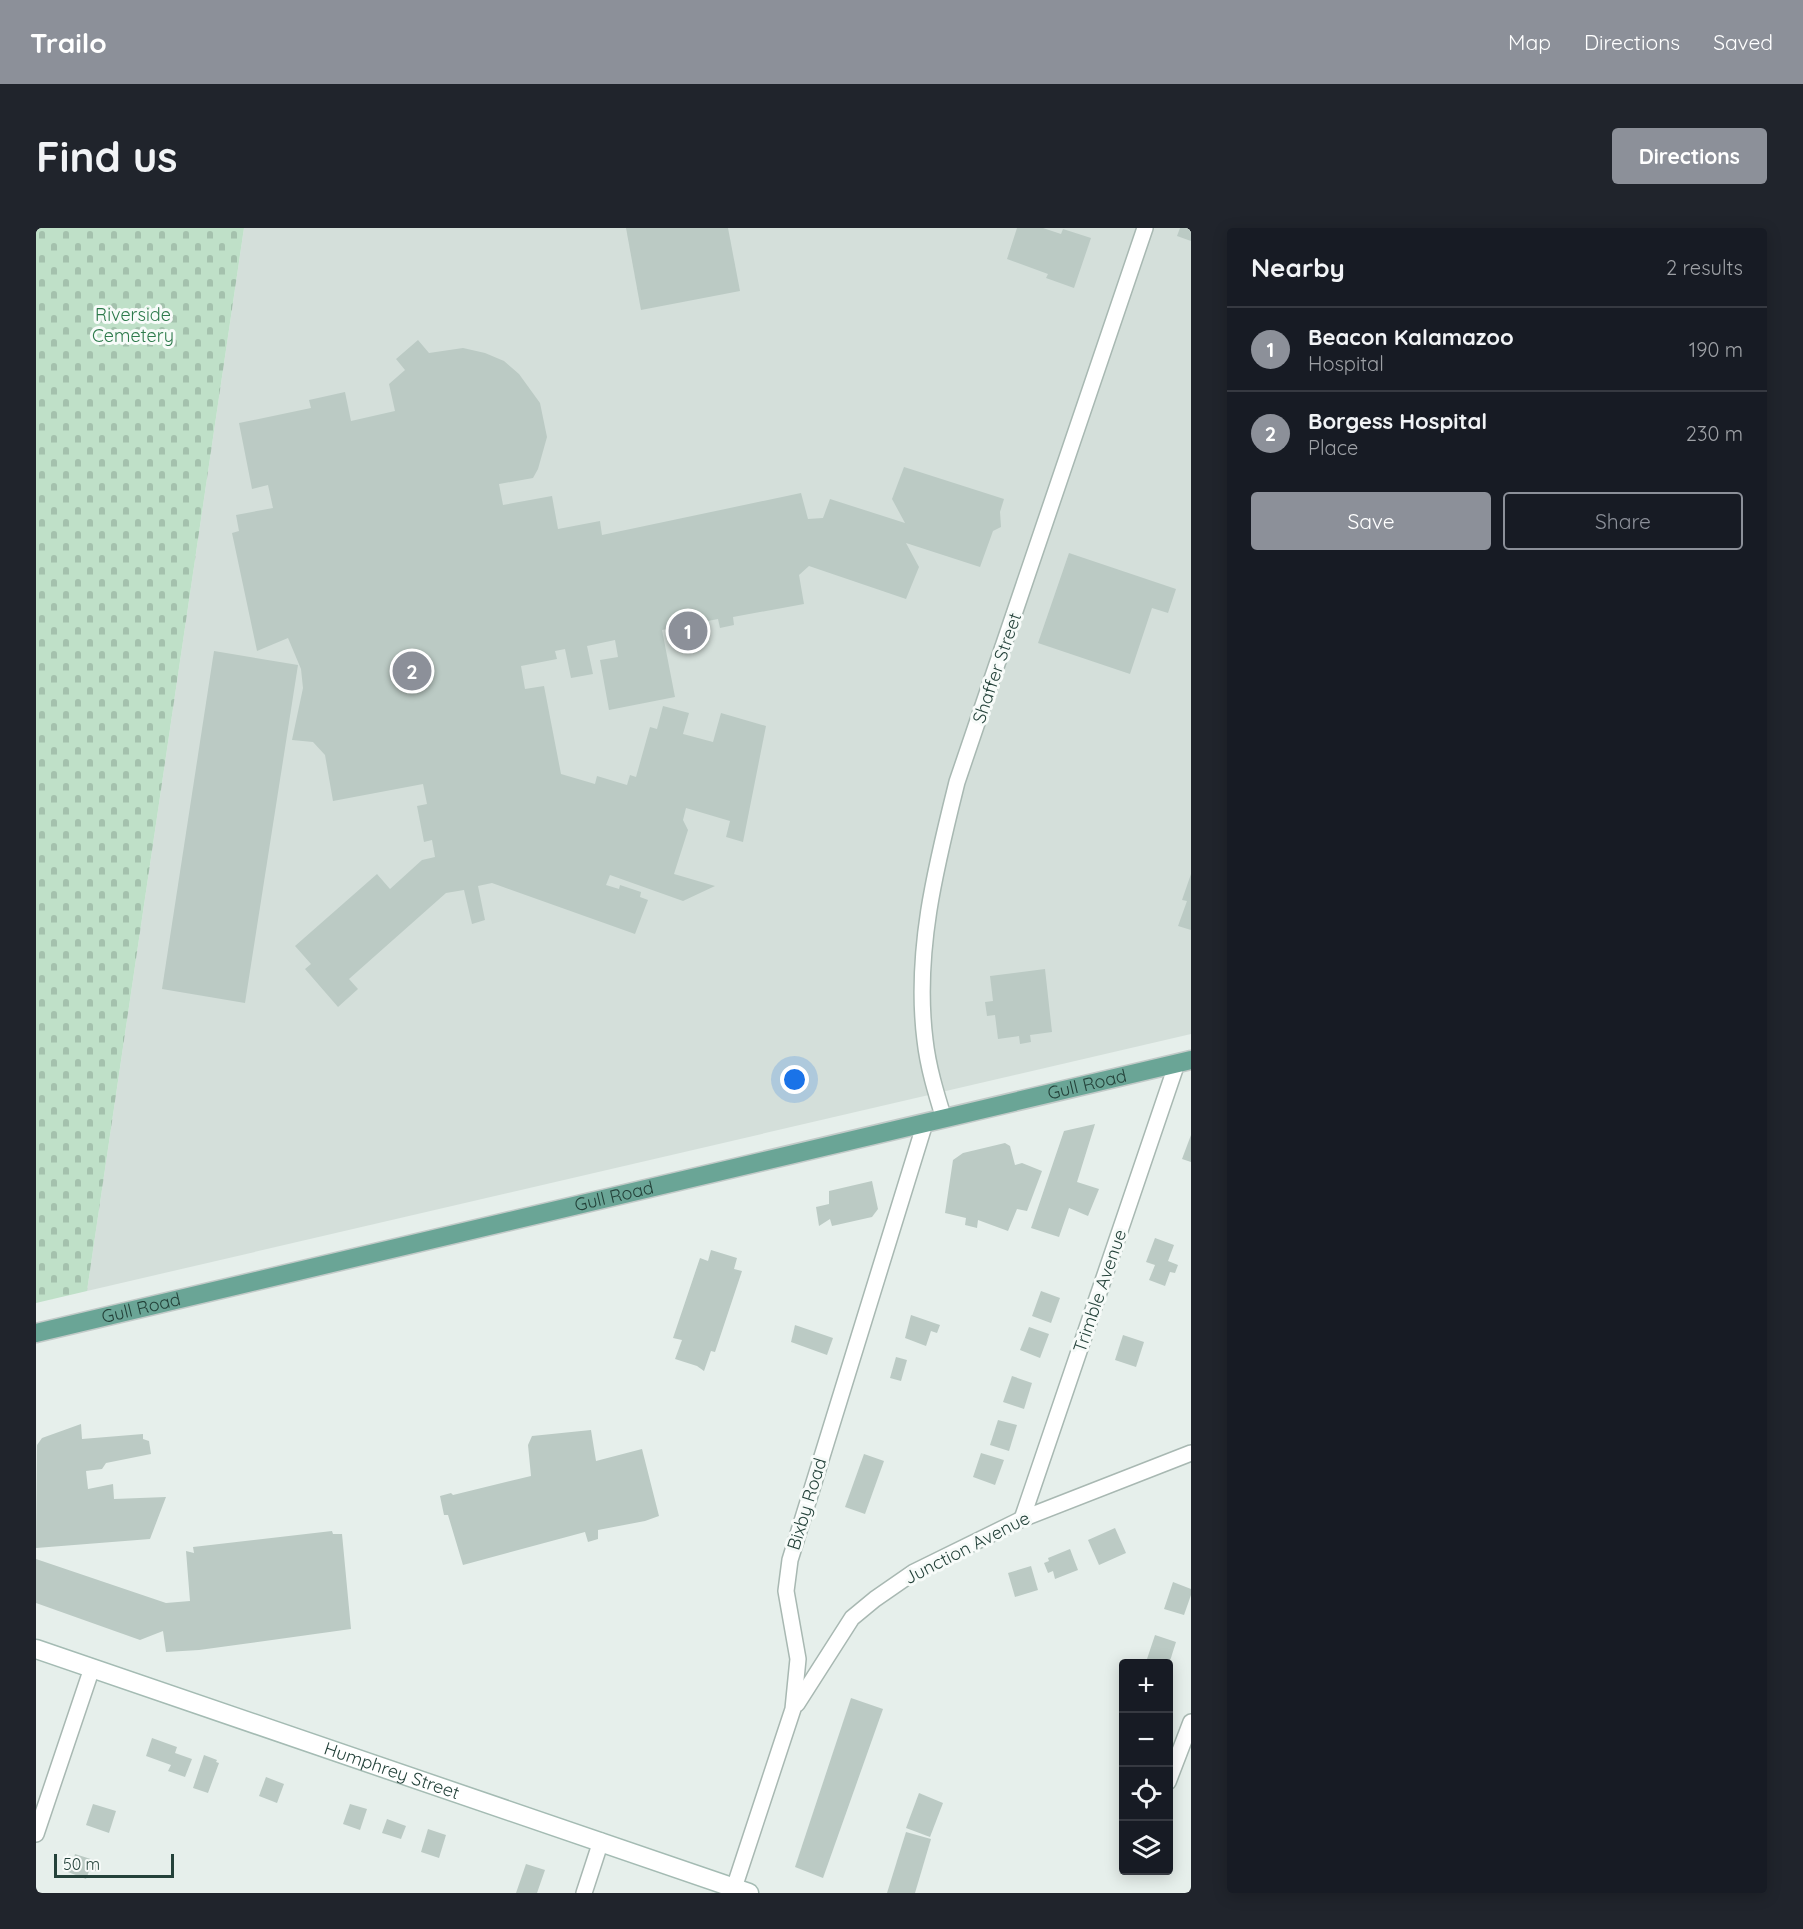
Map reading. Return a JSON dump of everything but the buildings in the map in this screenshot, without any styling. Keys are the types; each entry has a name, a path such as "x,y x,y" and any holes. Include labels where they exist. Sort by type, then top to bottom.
{"main road":[{"name":"Gull Road","path":"36,1334 1184,1061"}],"street":[{"name":"Shaffer Street","path":"945,1119 930,1069 923,1006 927,916 937,863 957,782 1145,228"},
{"name":"Trimble Avenue","path":"1022,1519 1184,1061"},
{"name":"Bixby Road","path":"742,1890 793,1709 798,1659 786,1591 790,1560 925,1123"},
{"name":"Junction Avenue","path":"793,1709 852,1618 874,1599 914,1572 1022,1519 1191,1453"},
{"name":"Humphrey Street","path":"36,1649 742,1890"},
{"path":"36,1834 92,1668"},
{"path":"1173,1769 1191,1722"},
{"path":"584,1893 601,1841"}],"shaded area":[{"path":"244,228 1191,228 1191,1034 87,1291"}],"green space":[{"name":"Riverside Cemetery","path":"36,228 244,228 87,1291 36,1303"}],"place":[{"name":"Beacon Kalamazoo","path":"688,631"},
{"name":"Borgess Hospital","path":"412,671"}]}
